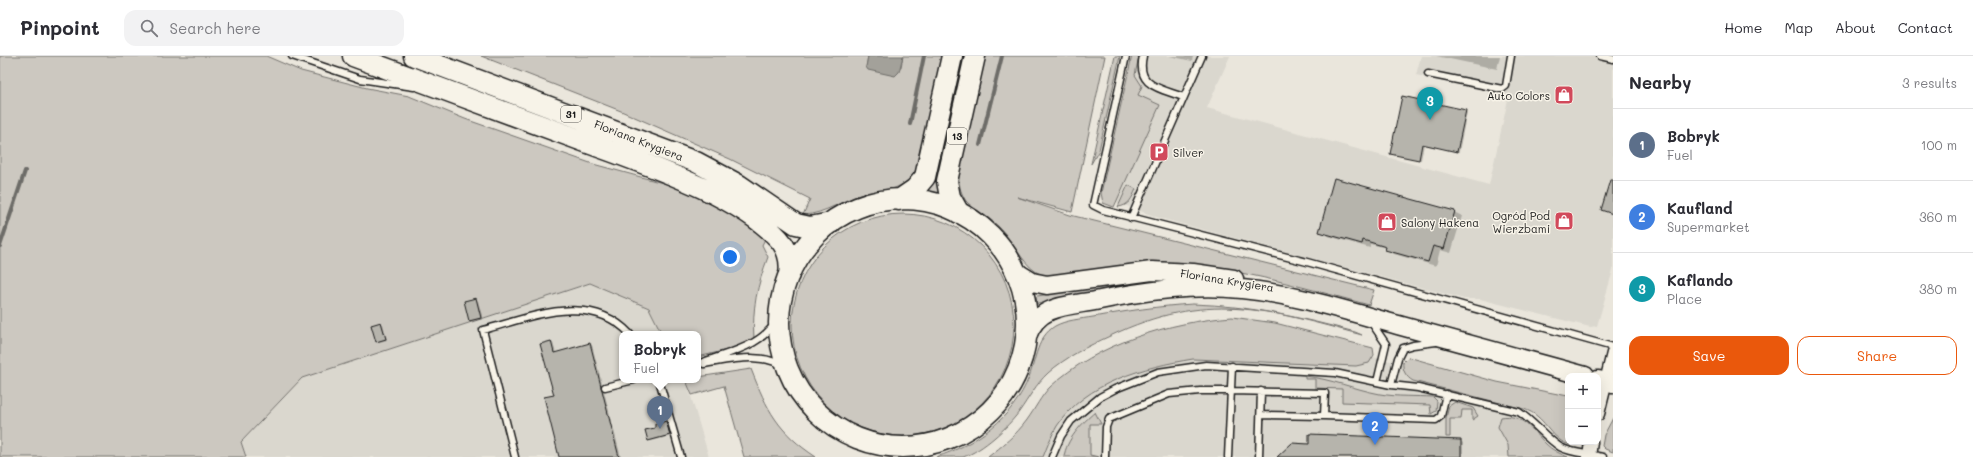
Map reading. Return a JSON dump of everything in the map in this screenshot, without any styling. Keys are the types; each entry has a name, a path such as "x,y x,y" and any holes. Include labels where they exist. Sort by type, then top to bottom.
{"main road":[{"name":"Floriana Krygiera","path":"353,56 666,173 710,192 746,213 779,239 788,254 789,275"},
{"name":"13","path":"899,200 915,189 925,177 952,56"},
{"name":"13","path":"959,213 950,196 947,181 975,56"},
{"name":"Floriana Krygiera","path":"421,58 696,162 740,185 796,224 810,227 831,223"},
{"name":"13","path":"874,457 862,440 834,426 818,413 798,389 789,371 781,341 780,315 784,290 789,275 805,248 831,223 858,208 878,202 899,200 930,203 959,213 977,224 1006,254 1016,272 1025,301 1026,336 1024,353 1008,390 995,407 980,421 943,441 915,451"},
{"path":"862,440 915,451"}],"street":[{"name":"Floriana Krygiera","path":"1016,272 1032,282 1047,285 1136,272 1198,274 1246,280 1323,298 1367,317"},
{"name":"Floriana Krygiera","path":"1026,336 1034,320 1049,311 1122,296 1172,289 1243,289 1303,301 1367,317 1574,373"},
{"path":"1599,409 1613,354"},
{"path":"1589,456 1591,445"}],"lane":[{"name":"Floriana Krygiera","path":"292,56 380,83 450,92"},
{"path":"1126,56 1093,205 1103,210 1131,218 1307,262 1613,347"},
{"path":"1143,56 1141,71 1143,78 1148,83 1183,97"},
{"path":"1131,218 1202,56"},
{"path":"1428,74 1502,89 1506,86 1512,56"},
{"path":"1600,56 1613,59"},
{"path":"515,457 483,330 550,312 575,310 601,313 621,324 627,331"},
{"path":"701,363 753,344 770,330 780,315"},
{"path":"1367,317 1386,344 1378,382"},
{"path":"1391,385 1398,358 1403,348 1427,343 1458,342"},
{"path":"701,364 765,359 779,363 789,371"},
{"path":"1052,457 1061,436 1071,422 1086,408 1115,389 1158,372 1206,365 1321,371 1446,394 1519,412 1529,418 1561,447 1576,453 1603,457"},
{"path":"1228,457 1232,366"},
{"path":"605,387 622,383"},
{"path":"660,383 681,457"},
{"path":"1105,457 1107,422 1113,416 1169,394 1200,391 1325,393 1324,416"},
{"path":"1259,457 1261,391"},
{"path":"1261,415 1436,420 1441,416 1446,394"}],"shaded area":[{"path":"0,56 266,56 301,71 367,88 409,96 465,119 593,164 685,189 742,220 765,239 762,245 768,257 756,297 754,339 739,347 701,356 701,331 660,331 649,308 590,283 302,378 241,442 246,457 0,457"},
{"path":"481,56 868,56 866,67 901,67 903,56 943,56 918,164 910,179 897,187 866,193 819,212 803,215 810,199 730,159 621,111"},
{"path":"868,56 903,56 899,72 895,76 868,70 866,67"},
{"path":"960,56 967,56 941,193 939,194 924,191"},
{"path":"985,56 1105,56 1072,212 1017,197 1070,215 1374,290 1369,305 1237,272 1183,265 1155,263 1131,264 1059,277 1046,276 1035,271 1030,267 1000,228 966,201 960,187 959,171"},
{"path":"1115,56 1120,56 1099,150 1091,164"},
{"path":"1132,56 1139,56 1135,75 1142,86 1138,95 1160,105 1114,207 1103,203 1101,193"},
{"path":"1134,56 1230,56 1207,108 1489,185 1509,95 1416,75 1421,56 1613,56 1613,270 1597,326 1590,327 1480,299 1464,299 1159,218 1103,197"},
{"path":"1128,185 1136,189 1135,192 1125,205 1118,207"},
{"path":"892,214 914,214 946,222 965,233 982,246 995,263 1006,282 1012,303 1014,325 1012,347 1006,368 995,387 982,404 965,417 946,428 914,436 892,436 860,428 841,417 824,404 811,387 800,368 792,336 792,314 800,282 811,263 824,246 841,233 860,222"},
{"path":"1148,280 1187,280 1037,304 1037,296"},
{"path":"590,283 649,308 660,331 619,331 619,383 687,383 709,457 246,457 241,442 302,378"},
{"path":"1193,304 1235,307 1275,313 1355,332 1362,335 1295,318 1236,308 1207,309 1177,313 1145,322 1110,336 1078,352 1055,367 1040,382 1008,425 978,450 963,457 936,457 966,445 992,428 1003,417 1022,392 1044,336 1055,326 1069,321 1155,307"},
{"path":"1232,317 1275,323 1373,348 1374,355 1369,363 1356,366 1193,359 1174,362 1136,372 1100,388 1084,398 1069,411 1057,426 1043,457 988,457 1018,431 1050,387 1090,358 1135,337 1184,324"},
{"path":"1329,347 1522,391 1513,457 1013,457 1096,385 1150,361"},
{"path":"1408,357 1497,382 1565,395 1565,443 1556,437 1536,416 1524,409 1413,381 1406,375 1403,368 1403,362"},
{"path":"751,369 763,397 775,419 792,438 816,457 744,457 724,386 692,395 687,383 701,383 701,377"},
{"path":"1305,376 1324,379 1380,394 1433,397 1437,401 1436,411 1431,414 1430,405 1342,402 1342,389 1315,388 1315,379 1305,379"},
{"path":"1455,402 1473,408 1478,416 1472,420 1472,410 1462,410 1461,419 1450,419 1450,437 1446,437 1446,418 1449,406"},
{"path":"1095,412 1101,424 1090,424 1090,455 1099,457 1064,457 1071,438 1085,421"},
{"path":"1508,416 1521,420 1551,448 1568,457 1509,457 1508,445 1498,427 1501,417"},
{"path":"1613,418 1613,452 1602,446 1604,435"}],"building":[{"path":"1402,96 1466,110 1457,152 1422,144 1419,160 1390,154"},
{"name":"Salony Hakena","path":"1334,178 1455,211 1444,249 1433,246 1428,262 1385,250 1386,247 1363,240 1362,244 1319,232"},
{"path":"1610,180 1613,180 1613,214 1601,210"},
{"path":"476,298 481,318 469,321 464,301"},
{"path":"381,322 386,339 376,342 371,325"},
{"path":"551,341 554,353 590,343 619,457 559,457 544,397 554,395 540,344"},
{"path":"666,421 670,435 648,441 645,430 655,428 655,424"},
{"path":"1309,434 1461,440 1461,457 1277,457 1292,443 1309,444"}],"waterway":[{"path":"910,124 924,56"},
{"path":"980,145 1002,56"},
{"path":"0,246 25,171"}],"place":[{"name":"Auto Colors","path":"1564,95"},
{"name":"Kaflando","path":"1430,120"},
{"name":"Silver","path":"1159,152"},
{"name":"Ogród Pod Wierzbami","path":"1564,221"},
{"name":"Salony Hakena","path":"1387,222"},
{"name":"Bobryk","path":"660,429"},
{"name":"Kaufland","path":"1375,445"}]}
